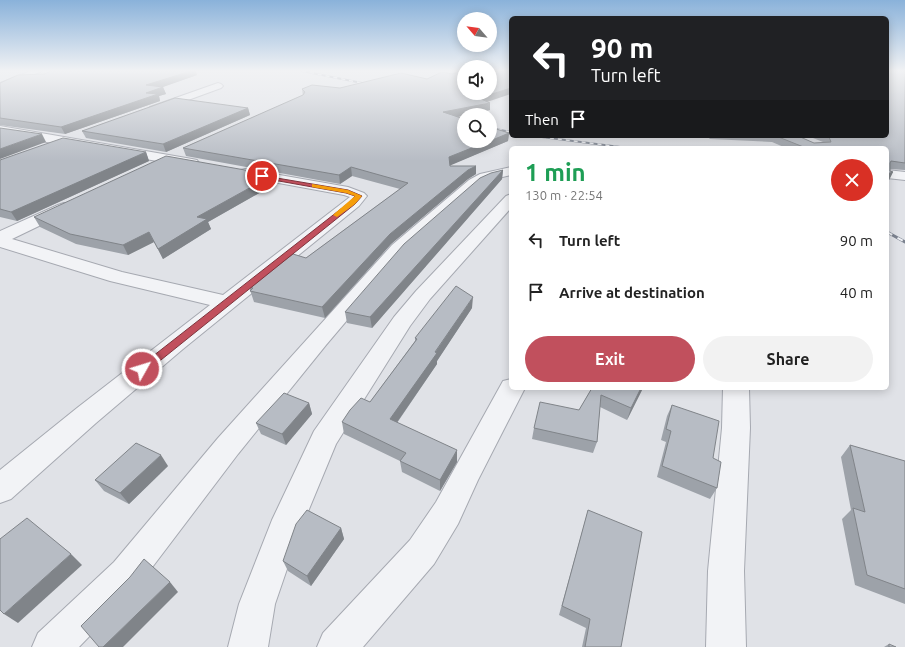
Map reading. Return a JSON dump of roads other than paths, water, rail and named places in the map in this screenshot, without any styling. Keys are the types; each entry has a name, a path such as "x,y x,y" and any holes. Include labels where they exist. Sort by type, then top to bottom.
{"street":[{"path":"146,112 176,101"},
{"path":"0,130 66,140 207,166"},
{"path":"44,149 86,133"},
{"path":"147,168 187,149"},
{"path":"0,489 71,427 226,302 353,203 359,196 348,191 230,171"},
{"path":"52,647 126,574 228,446 398,249 474,183 485,177 509,171"},
{"path":"889,174 905,176"},
{"path":"0,240 77,202"},
{"path":"248,647 257,604 279,546 324,439 402,322 423,295 509,202"},
{"path":"0,240 117,277 226,302"},
{"path":"337,647 422,552 447,513 511,390"},
{"path":"726,647 726,571 736,428 736,390"}],"railway":[{"path":"497,129 509,132"},
{"path":"550,138 612,146"},
{"path":"889,233 905,242"}]}
